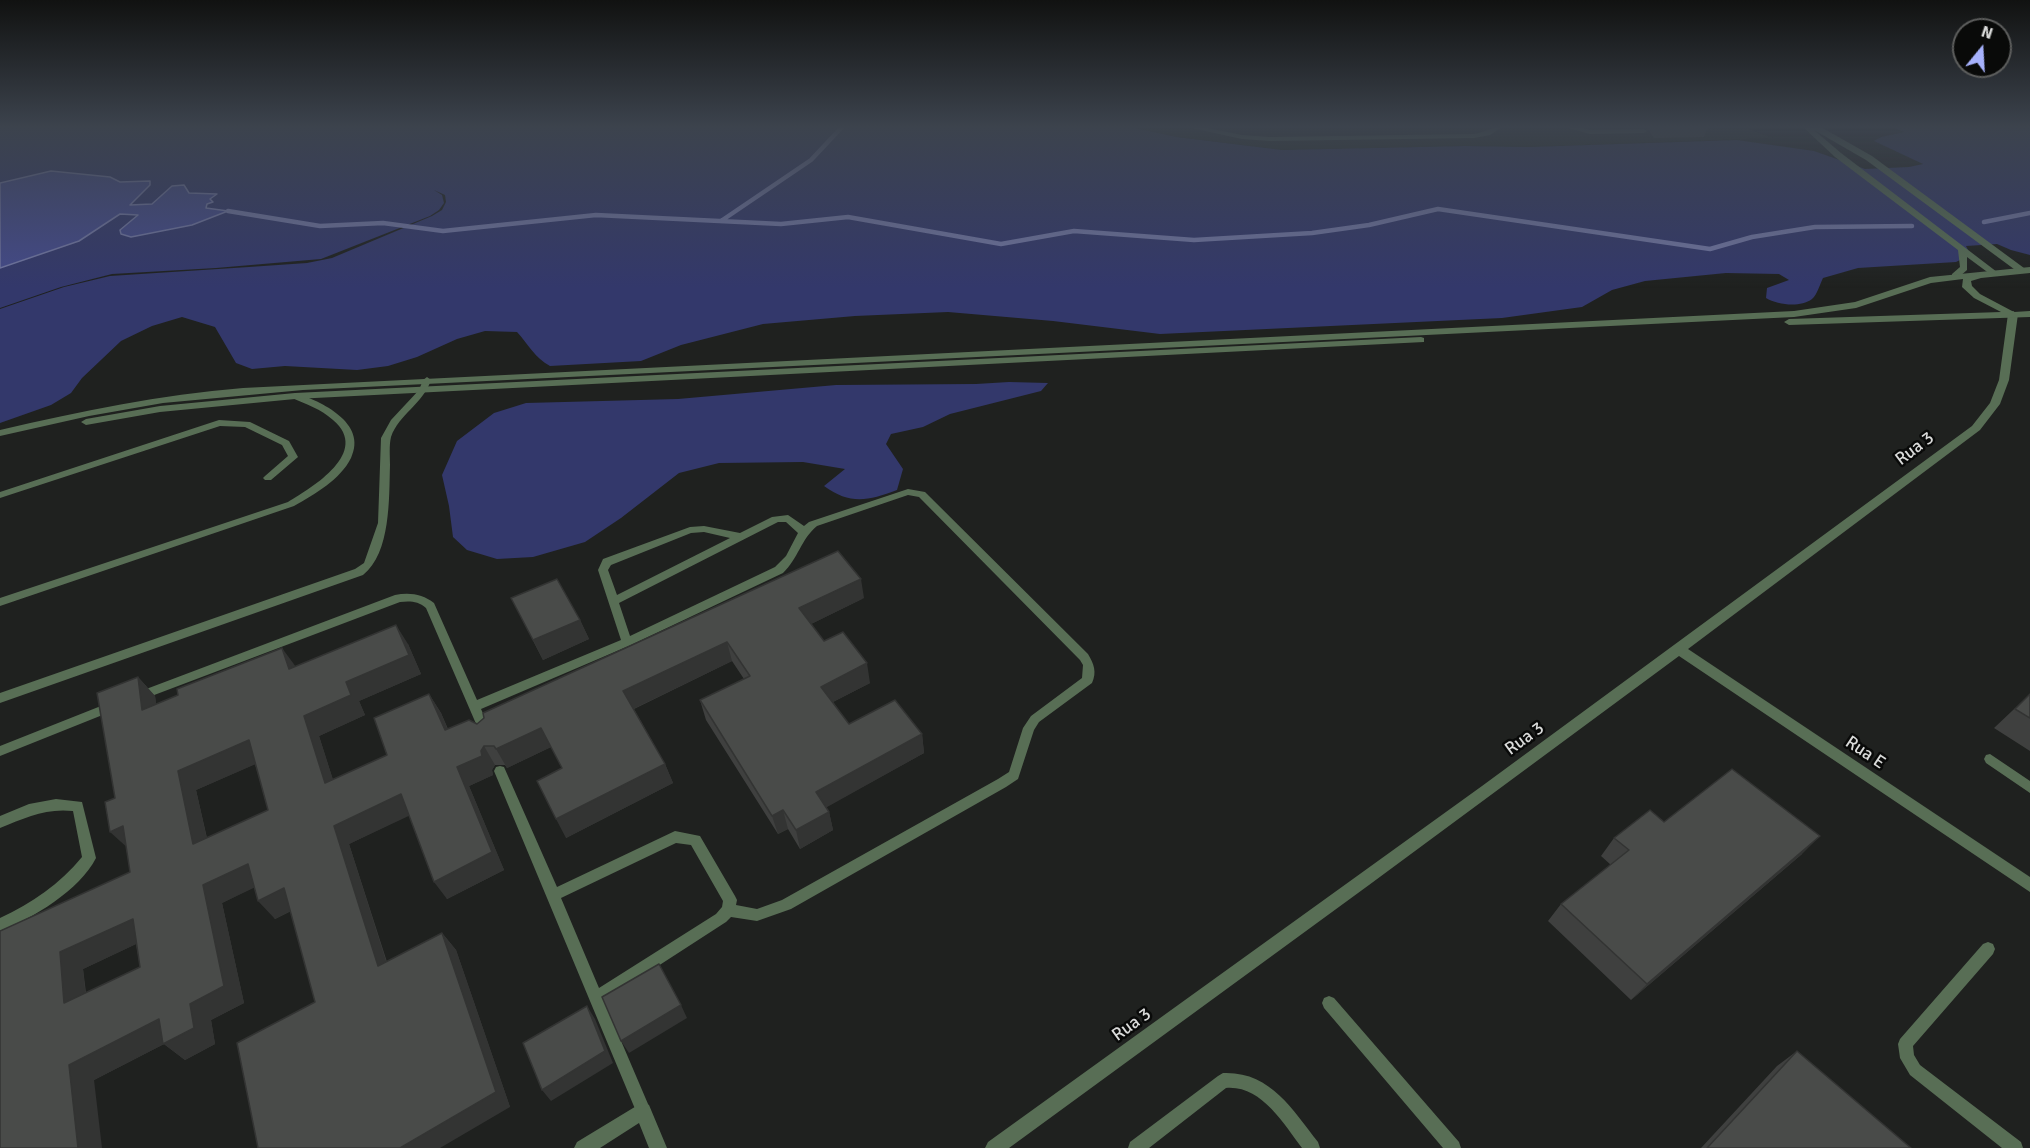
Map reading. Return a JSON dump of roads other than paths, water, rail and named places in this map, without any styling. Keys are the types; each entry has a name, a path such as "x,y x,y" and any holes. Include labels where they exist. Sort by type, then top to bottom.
{"street":[{"path":"1872,181 1990,273"},
{"path":"1901,181 2026,270"},
{"path":"1955,276 1964,268 1962,249"},
{"path":"0,433 67,417 189,396 303,387 1794,314 1856,305 1930,280 2026,270"},
{"path":"1990,273 1967,280 1967,287 1992,305 2013,314"},
{"name":"Rua 3","path":"994,1148 1310,921 1976,428 1995,404 2004,380 2013,314"},
{"path":"0,442 74,424 160,409 295,396 1764,322 2030,314"},
{"name":"Rua E","path":"1679,650 2030,885"},
{"path":"583,1148 643,1112 658,1148"}],"lane":[{"path":"0,698 349,576 369,565 383,523 386,438 394,422 423,391 427,380"},
{"path":"0,602 291,504 311,493 342,466 348,455 349,437 341,421 295,396"},
{"path":"0,495 219,423 247,424 286,443 293,457 268,478"},
{"path":"476,706 627,642 779,570 792,559 803,531 813,524 908,492 922,494 1084,657 1089,665 1088,680 1035,719 1029,728 1014,775 1002,783 786,905 757,915 728,910"},
{"path":"613,601 738,536 783,517 788,518 803,531"},
{"path":"627,642 603,570 607,562 690,530 704,529 738,536"},
{"path":"0,751 399,598 413,597 425,601 430,606 476,706 487,736"},
{"path":"1990,759 2030,788"},
{"path":"500,771 554,895 574,952 643,1112"},
{"path":"0,822 34,807 57,802 78,806 89,858 78,874 36,909 0,926"},
{"path":"554,895 675,837 685,837 695,840 730,900 728,910 721,918 595,999"},
{"path":"1988,949 1905,1044 1907,1058 1915,1070 2015,1148"},
{"path":"1329,1003 1453,1148"},
{"path":"1136,1148 1223,1081 1241,1080 1261,1088 1312,1148"}],"waterway":[{"path":"721,221 781,181"},
{"path":"228,211 320,226 383,223 443,231 596,215 781,224 848,217 1001,244 1074,231 1194,240 1312,233 1369,225 1438,209 1710,249 1752,237 1815,227 1912,226"},
{"path":"1984,222 2030,213"}]}
